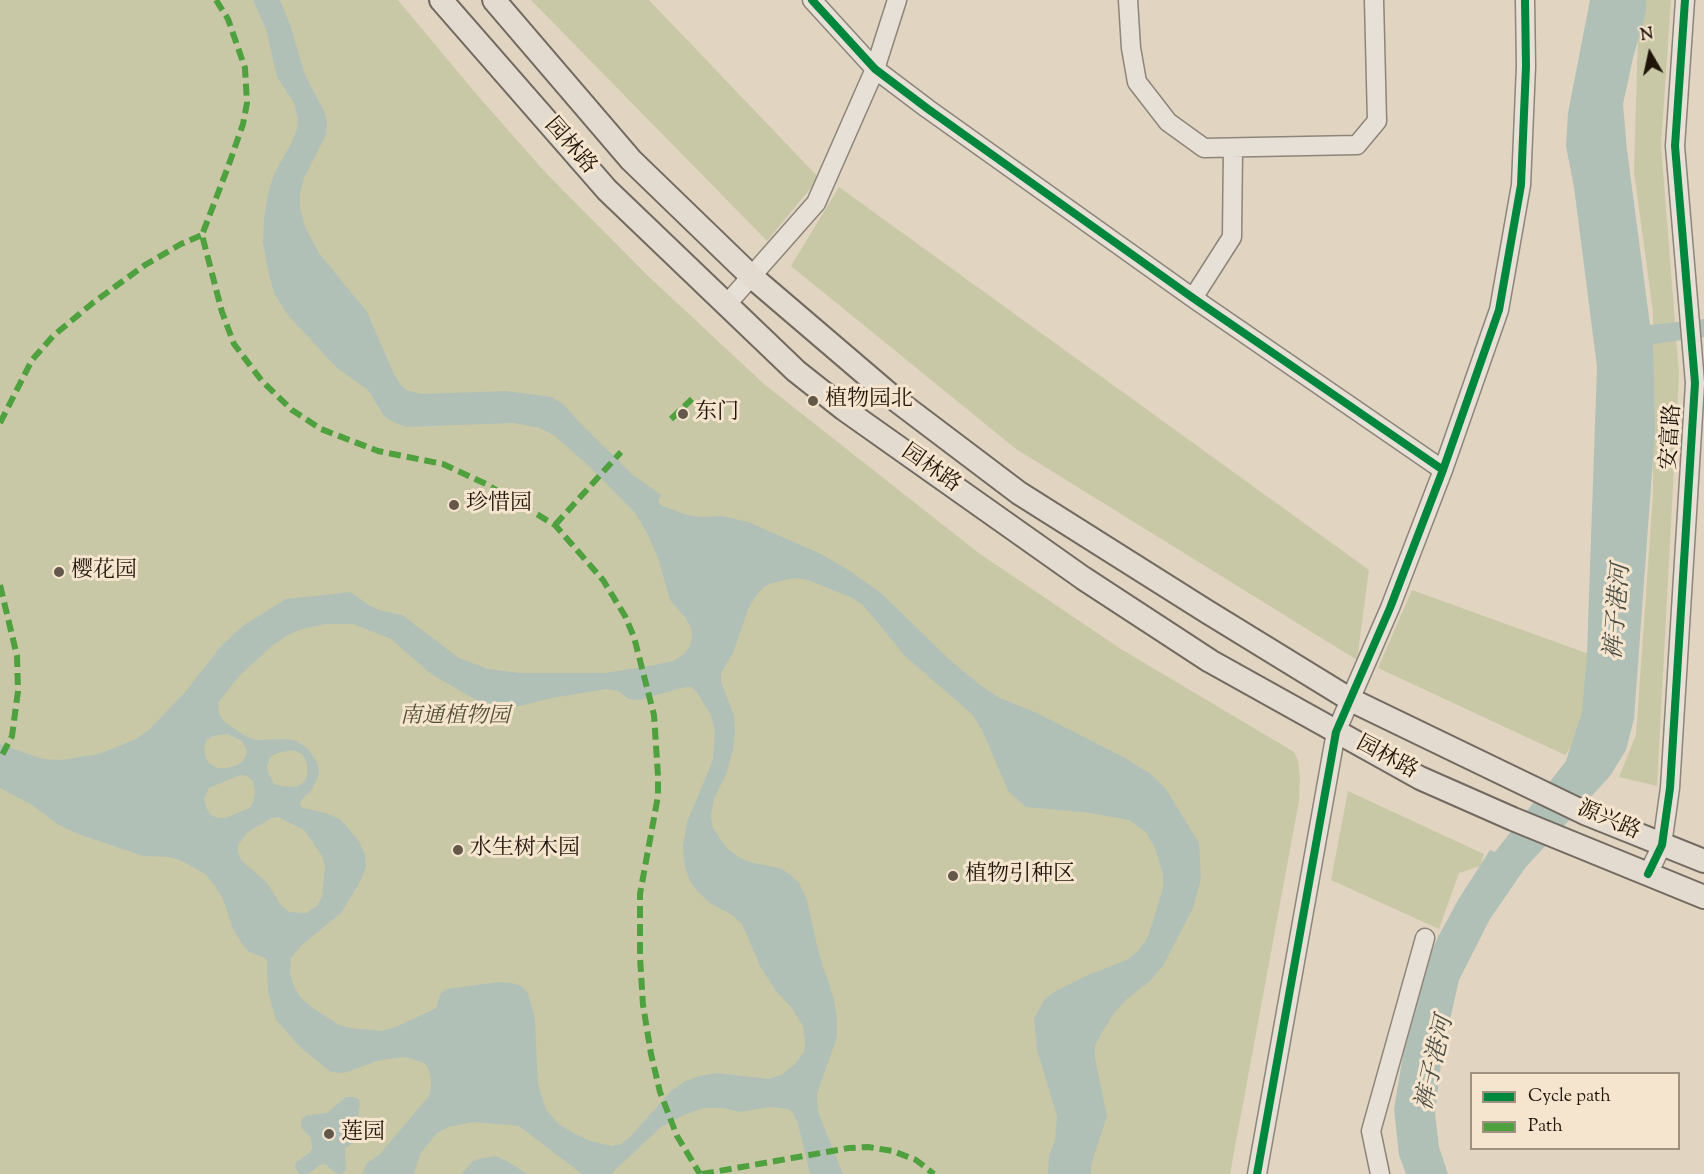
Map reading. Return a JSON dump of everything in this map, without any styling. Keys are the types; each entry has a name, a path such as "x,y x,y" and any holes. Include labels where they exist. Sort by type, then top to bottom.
{"main road":[{"name":"园林路","path":"441,0 607,190 796,371 844,409 1073,571 1210,661 1409,773 1512,819"},
{"name":"园林路","path":"494,0 632,160 751,276 896,400 1019,493 1215,617 1351,700 1514,779"},
{"name":"源兴路","path":"1514,779 1587,814 1704,861"},
{"name":"源兴路","path":"1512,819 1704,897"}],"street":[{"path":"812,0 875,69 1193,298 1443,470"},
{"path":"726,305 816,203 875,69 897,0"},
{"path":"1128,0 1131,48 1137,82 1168,122 1204,148 1357,145 1377,121 1374,0"},
{"path":"1257,1174 1336,732 1390,608 1443,470 1499,310 1519,197 1526,66 1525,0"},
{"name":"安富路","path":"1648,874 1662,845 1670,789 1699,382 1691,342 1675,146 1685,0"},
{"path":"1193,298 1232,237 1233,148"},
{"path":"1380,1174 1371,1131 1425,938"}],"green space":[{"name":"南通植物园","path":"0,0 398,0 546,173 647,275 764,384 980,554 1121,649 1294,752 1298,760 1300,779 1299,801 1230,1174 0,1174"},
{"path":"531,0 649,0 819,178 767,241"},
{"path":"1639,0 1671,0 1661,145 1679,374 1657,786 1619,777 1636,735 1653,494 1653,312 1634,172"},
{"path":"839,187 1369,570 1357,660 1016,449 791,266"},
{"path":"1412,590 1600,658 1593,717 1565,755 1378,668"},
{"path":"1348,791 1484,854 1480,866 1459,873 1439,929 1331,880"}],"water":[{"path":"253,0 280,0 291,27 305,75 325,113 326,135 304,178 300,193 300,208 305,227 319,253 367,312 393,372 406,390 422,394 506,391 552,397 563,404 633,475 661,495 658,502 662,506 688,515 722,516 748,522 819,553 881,593 949,659 980,685 1000,698 1037,713 1125,758 1152,775 1166,789 1199,843 1201,879 1193,908 1163,966 1149,982 1127,999 1115,1012 1095,1046 1095,1058 1107,1116 1091,1165 1091,1174 1048,1174 1057,1116 1037,1050 1034,1018 1045,999 1054,992 1088,975 1127,960 1138,951 1148,937 1163,888 1163,874 1155,848 1146,832 1129,820 1091,813 1026,807 1008,791 983,732 972,714 906,657 863,605 852,598 808,580 794,578 772,583 758,593 749,607 733,653 721,673 721,682 734,715 735,731 727,772 714,799 711,816 713,828 726,847 740,858 780,868 791,875 799,883 807,900 819,954 834,999 837,1020 837,1037 817,1094 818,1112 843,1174 810,1174 798,1124 793,1113 788,1109 770,1107 740,1112 723,1108 703,1108 684,1115 661,1127 611,1174 582,1174 519,1126 473,1122 449,1127 437,1133 420,1154 414,1174 362,1174 367,1163 379,1155 429,1096 431,1078 424,1063 406,1057 377,1061 344,1073 331,1072 301,1048 276,1020 268,992 267,961 249,952 243,945 233,929 223,899 205,874 170,857 143,856 78,834 59,825 32,805 0,788 0,744 43,759 61,760 99,754 136,739 150,729 186,691 222,645 244,625 286,599 351,592 370,606 402,615 459,658 488,669 520,673 605,673 673,661 684,654 690,646 691,627 670,600 658,558 636,514 588,465 555,436 540,428 514,423 406,427 391,421 384,416 368,390 337,368 287,314 274,293 268,271 263,242 264,219 268,193 275,172 291,144 298,119 294,103 277,77 266,29","holes":["325,624 353,624 391,639 431,674 476,700 499,705 520,706 607,689 618,691 629,699 640,700 681,688 690,687 696,691 711,715 715,731 713,760 687,822 683,846 685,867 690,881 698,892 710,903 732,915 742,924 761,968 803,1026 804,1052 795,1064 783,1074 769,1079 717,1073 685,1081 671,1091 630,1137 621,1144 612,1146 590,1141 575,1134 559,1124 546,1110 538,1084 535,1019 528,993 521,986 499,982 447,989 441,993 436,1008 396,1027 381,1031 339,1025 313,1008 300,997 293,984 290,973 291,958 301,946 341,913 360,882 366,867 365,855 359,841 340,819 303,808 300,805 301,800 311,791 319,770 316,760 307,748 297,741 255,740 244,735 225,722 219,714 218,703 240,675 273,645 288,635","227,734 242,741 247,751 242,762 226,768 217,768 209,763 204,746 206,741 213,736","294,750 303,755 307,764 307,777 303,783 296,787 274,784 267,766 270,757 277,753","240,775 247,776 253,781 255,792 253,803 249,808 226,818 218,818 211,815 207,809 204,799 209,788","279,817 305,831 322,856 325,867 322,897 317,906 306,913 289,912 281,905 267,883 242,861 238,845 248,832 272,818"]},
{"name":"裤子港河","path":"1590,0 1646,0 1646,12 1623,104 1650,325 1704,319 1704,337 1653,344 1655,431 1634,719 1626,750 1610,776 1525,868 1490,919 1459,980 1442,1055 1435,1114 1439,1147 1448,1174 1406,1174 1399,1155 1394,1109 1404,1049 1423,971 1458,900 1490,850 1495,852 1566,761 1582,712 1587,653 1597,367 1574,187 1566,146 1568,113"},
{"path":"346,1097 359,1099 358,1115 364,1129 363,1137 345,1148 346,1170 342,1174 337,1174 325,1164 308,1174 300,1174 295,1168 296,1162 312,1149 311,1138 301,1127 302,1118 327,1113"},
{"path":"496,1156 527,1174 461,1174 472,1162"}],"marked path":[{"path":"216,0 228,19 245,68 247,103 243,124 202,235 222,312 234,344 262,381 292,410 321,429 378,451 443,464 486,484 555,525 603,580 625,616 634,637 654,715 658,776 658,796 640,894 643,1005 660,1092 677,1136 700,1174"},
{"path":"0,423 32,360 53,336 94,302 145,265 181,244 202,235"},
{"path":"671,419 692,399"},
{"path":"555,525 621,452"},
{"path":"0,585 17,656 18,691 12,736 0,759"},
{"path":"702,1174 849,1148 868,1147 893,1151 916,1160 934,1174"}],"cycle path":[{"path":"812,0 875,69 928,109 1193,298 1443,470"},
{"path":"1257,1174 1336,732 1390,608 1443,470 1499,310 1521,185 1526,66 1525,0"},
{"path":"1648,874 1662,845 1670,788 1695,383 1675,146 1685,0"}],"place":[{"name":"植物园北","path":"813,401"},
{"name":"东门","path":"683,414"},
{"name":"珍惜园","path":"454,505"},
{"name":"樱花园","path":"59,572"},
{"name":"水生树木园","path":"458,850"},
{"name":"植物引种区","path":"953,876"},
{"name":"莲园","path":"329,1134"}]}
